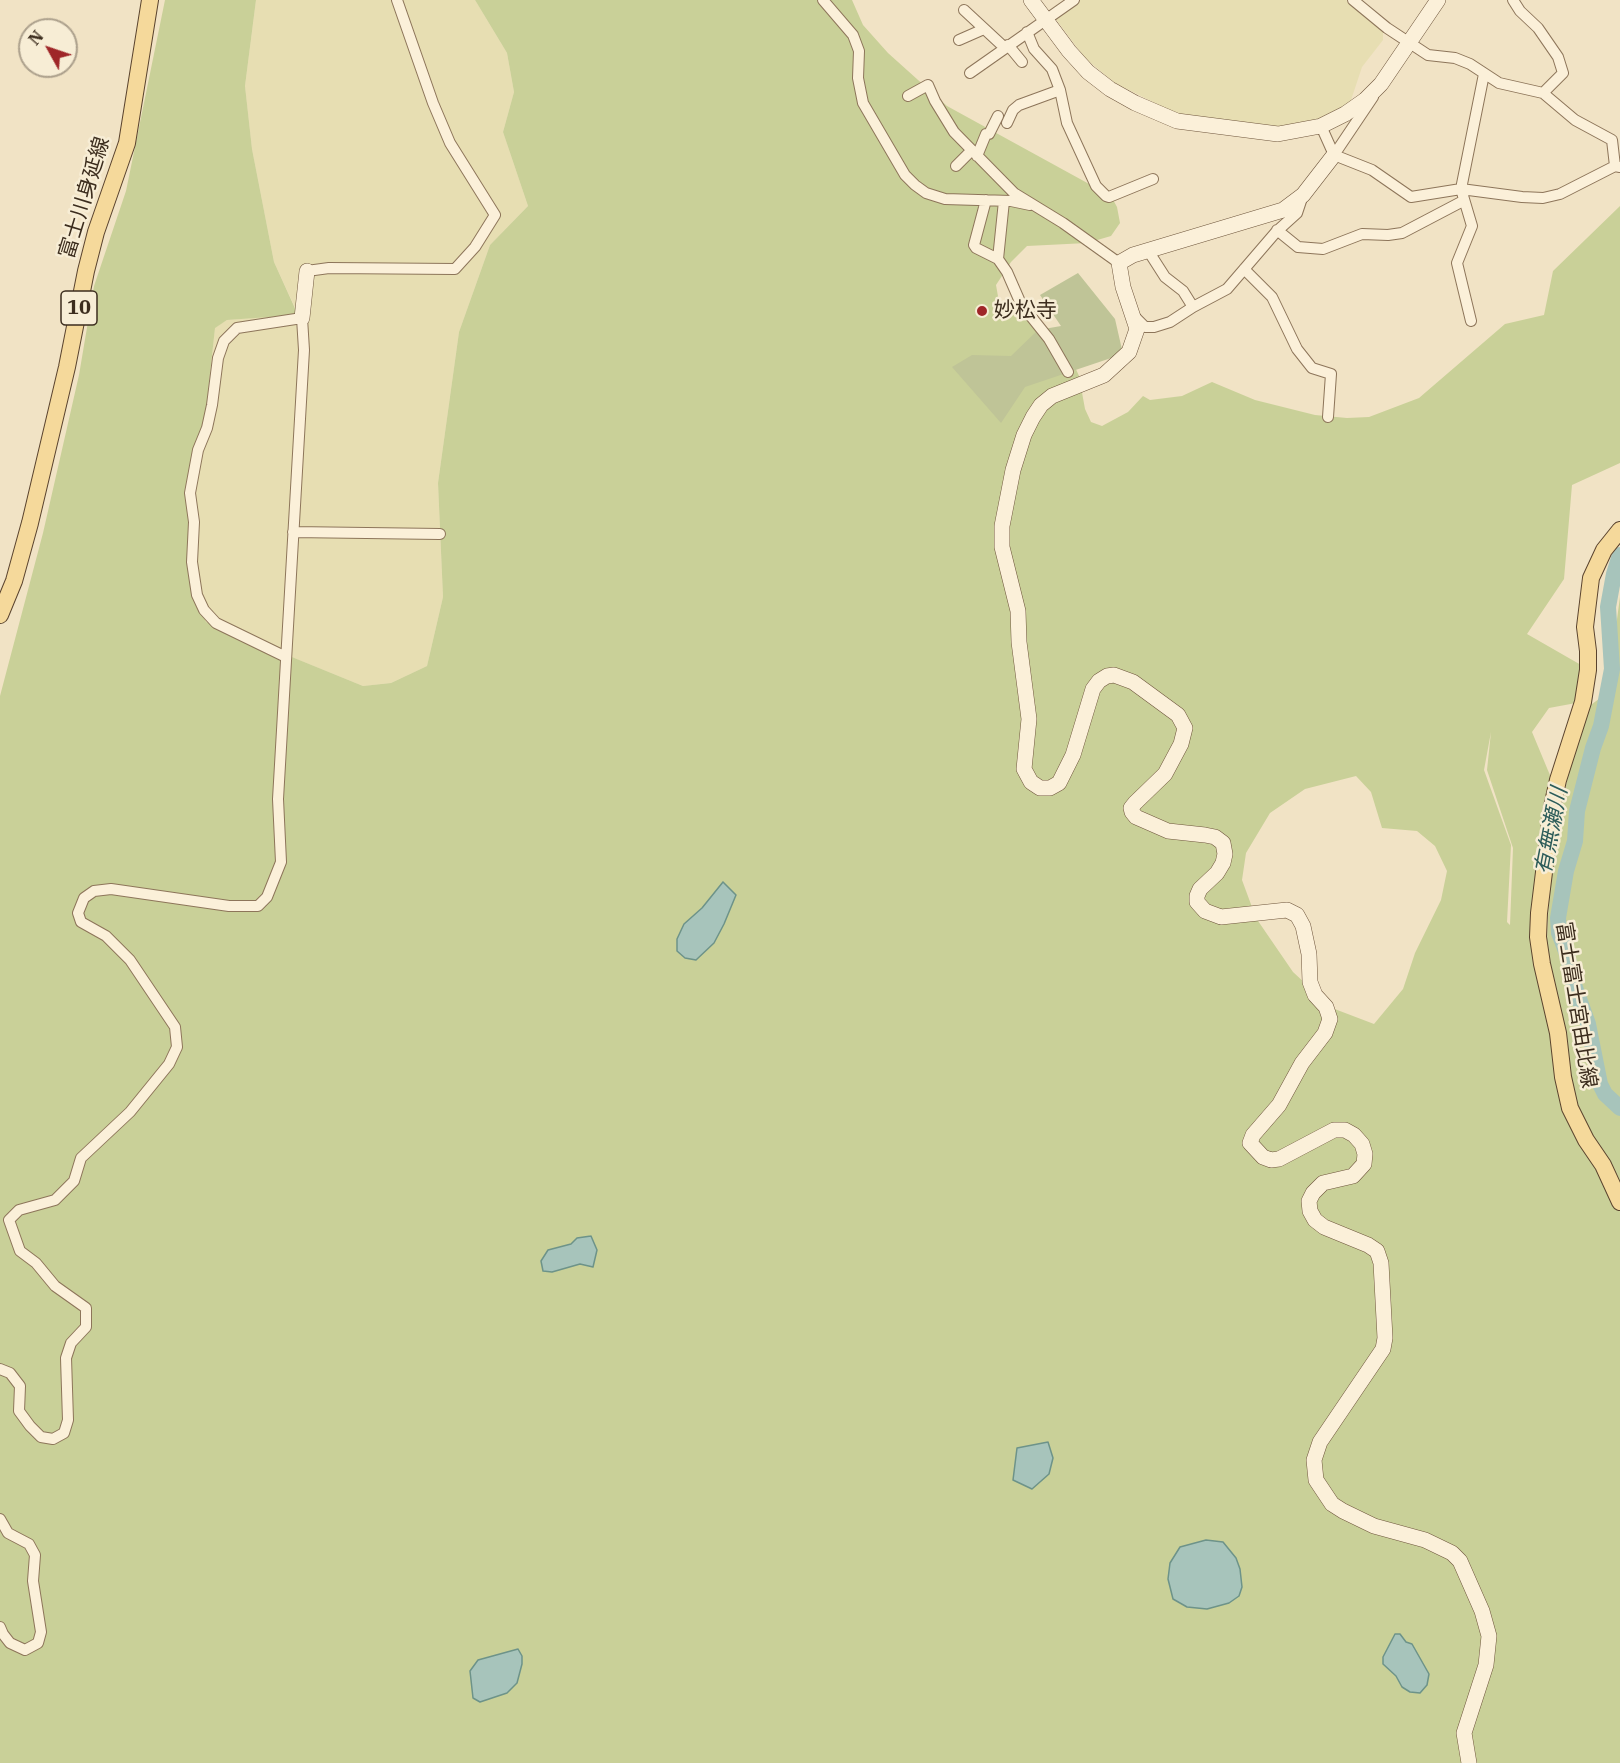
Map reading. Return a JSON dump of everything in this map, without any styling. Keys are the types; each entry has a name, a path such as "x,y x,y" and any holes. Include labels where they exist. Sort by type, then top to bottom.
{"main road":[{"name":"富士川身延線","path":"0,615 14,581 30,524 96,232 127,143 150,0"},
{"name":"富士富士宮由比線","path":"1620,530 1604,550 1591,578 1585,627 1588,670 1583,702 1558,780 1552,807 1538,937 1558,1033 1563,1077 1570,1108 1586,1140 1603,1165 1620,1202"}],"street":[{"path":"0,1369 10,1373 20,1386 19,1411 41,1437 52,1439 64,1433 68,1420 66,1358 71,1343 86,1327 86,1308 55,1286 36,1263 20,1251 9,1220 19,1210 55,1200 74,1181 81,1158 130,1112 169,1065 177,1047 175,1027 130,960 106,936 81,922 78,913 84,898 94,891 111,889 172,899 243,907 258,906 267,897 281,862 278,799 303,350 302,318 307,271 329,268 455,269 475,247 495,215 450,143 433,103 397,0"},
{"path":"823,0 853,35 859,51 858,78 863,103 905,175 926,193 945,199 1004,201 1030,205"},
{"path":"1031,0 1088,72 1110,89 1135,103 1177,121 1278,134 1321,126 1345,114 1365,100 1381,84"},
{"path":"970,73 1074,0"},
{"path":"1321,126 1334,155 1371,170 1411,197 1461,189 1522,198 1543,198 1560,194 1618,167 1612,140 1575,120 1543,93 1499,83 1470,64 1455,58 1428,55 1408,43 1353,0"},
{"path":"1119,263 1133,255 1283,210 1303,195 1334,155 1438,0"},
{"path":"1513,0 1520,11 1538,27 1558,57 1563,73 1543,93"},
{"path":"963,10 1007,46 1022,62"},
{"path":"959,40 984,28"},
{"path":"1028,32 1034,49 1052,69 1060,90 1067,123 1096,186 1101,192 1109,197 1154,179"},
{"path":"1471,321 1457,263 1472,226 1461,189 1484,74"},
{"path":"908,96 928,85 954,132 1014,194 1064,223 1119,263 1130,312 1137,329 1129,352 1104,375 1052,396 1041,405 1024,435 1013,470 1002,526 1002,548 1018,611 1019,642 1029,719 1024,769 1031,782 1040,788 1050,788 1059,783 1073,755 1093,689 1107,676 1114,675 1133,682 1178,714 1185,728 1181,744 1165,774 1135,803 1131,808 1132,812 1136,817 1168,831 1215,837 1223,843 1225,854 1223,863 1217,873 1200,889 1197,896 1197,902 1205,911 1221,917 1287,910 1297,915 1303,926 1309,954 1310,982 1315,995 1326,1007 1330,1019 1325,1034 1302,1063 1279,1104 1253,1135 1250,1143 1263,1157 1271,1160 1279,1159 1334,1130 1345,1130 1362,1144 1365,1154 1364,1164 1353,1176 1323,1183 1309,1201 1310,1211 1315,1220 1324,1227 1377,1251 1381,1263 1384,1338 1383,1349 1320,1442 1314,1460 1316,1480 1332,1504 1343,1511 1374,1526 1425,1540 1452,1553 1460,1561 1482,1611 1489,1636 1486,1665 1464,1733 1469,1763"},
{"path":"956,166 974,153 986,134 989,134 1019,105 1060,90"},
{"path":"1130,312 1144,327 1154,327 1170,322 1227,289 1277,230 1297,213 1303,195"},
{"path":"986,200 974,244 976,248 998,259 1007,272 1021,304 1049,339 1068,372"},
{"path":"998,259 1004,201"},
{"path":"1277,230 1298,247 1323,249 1362,234 1402,233 1464,201"},
{"path":"1149,252 1165,277 1183,291 1193,307"},
{"path":"1244,269 1272,297 1297,349 1312,368 1331,374 1328,417"},
{"path":"286,657 216,623 204,610 197,595 192,562 194,522 190,493 198,450 207,428 218,358 224,341 237,328 302,318"},
{"path":"293,531 440,534"},
{"path":"0,1518 8,1533 29,1544 35,1555 33,1581 41,1632 38,1643 25,1650 10,1643 0,1627"}],"shaded area":[{"path":"256,0 475,0 507,53 514,92 503,132 528,206 490,245 459,332 438,483 443,597 427,666 391,683 363,686 205,622 191,581 190,490 206,411 215,327 227,320 298,314 274,262 252,149 245,86"},
{"path":"1079,0 1346,0 1383,32 1383,40 1362,67 1350,103 1316,121 1273,128 1183,115 1115,83 1085,58 1055,18"}],"green space":[{"path":"165,0 256,0 245,86 252,149 274,262 298,315 227,320 215,328 206,411 190,490 191,581 206,622 363,686 391,683 427,666 443,597 438,483 459,332 490,245 528,206 503,132 514,92 507,53 475,0 852,0 863,25 888,53 947,106 1111,196 1117,207 1120,223 1111,236 1087,243 1027,246 1011,262 996,285 999,302 1007,310 1026,316 1047,328 1067,349 1079,376 1085,409 1091,422 1102,426 1128,412 1143,396 1150,400 1182,396 1212,382 1255,400 1315,415 1347,418 1369,417 1419,398 1505,324 1544,315 1553,271 1620,206 1620,463 1572,485 1564,579 1527,634 1581,665 1576,703 1549,708 1532,732 1552,780 1543,837 1546,961 1549,894 1558,824 1574,747 1588,707 1607,693 1620,597 1620,1763 0,1763 0,696 43,533 79,375 94,286 126,191","holes":["1491,732 1487,770 1513,848 1510,925 1507,922 1511,845 1484,770","1356,776 1371,792 1382,828 1417,831 1435,846 1447,871 1441,900 1415,953 1403,989 1374,1024 1332,1008 1293,972 1256,918 1242,880 1246,853 1270,813 1305,789"]},
{"path":"1078,273 1115,319 1123,354 1025,387 1001,423 952,367 972,355 1011,356 1038,330 1061,326 1040,295"}],"water":[{"path":"723,882 736,895 724,924 714,943 696,960 685,958 677,951 677,939 684,924 702,908"},
{"path":"591,1236 597,1250 593,1267 580,1264 552,1272 543,1271 541,1261 548,1250 571,1244 577,1238"},
{"path":"1048,1442 1053,1458 1049,1474 1032,1489 1013,1480 1017,1448"},
{"path":"1206,1540 1223,1542 1236,1558 1242,1587 1239,1596 1229,1603 1207,1609 1187,1607 1173,1599 1168,1579 1170,1563 1180,1547"},
{"path":"1395,1634 1400,1634 1406,1642 1412,1644 1429,1674 1427,1685 1420,1693 1410,1692 1402,1687 1396,1676 1383,1664 1383,1657"},
{"path":"518,1649 522,1656 522,1664 517,1683 507,1693 480,1702 473,1698 470,1671 478,1660"}],"waterway":[{"name":"有無瀬川","path":"1620,555 1608,607 1612,669 1601,726 1577,811 1575,841 1566,871 1558,918 1559,933 1588,1024 1600,1084 1605,1094 1620,1108"}],"place":[{"name":"妙松寺","path":"982,311"}]}
